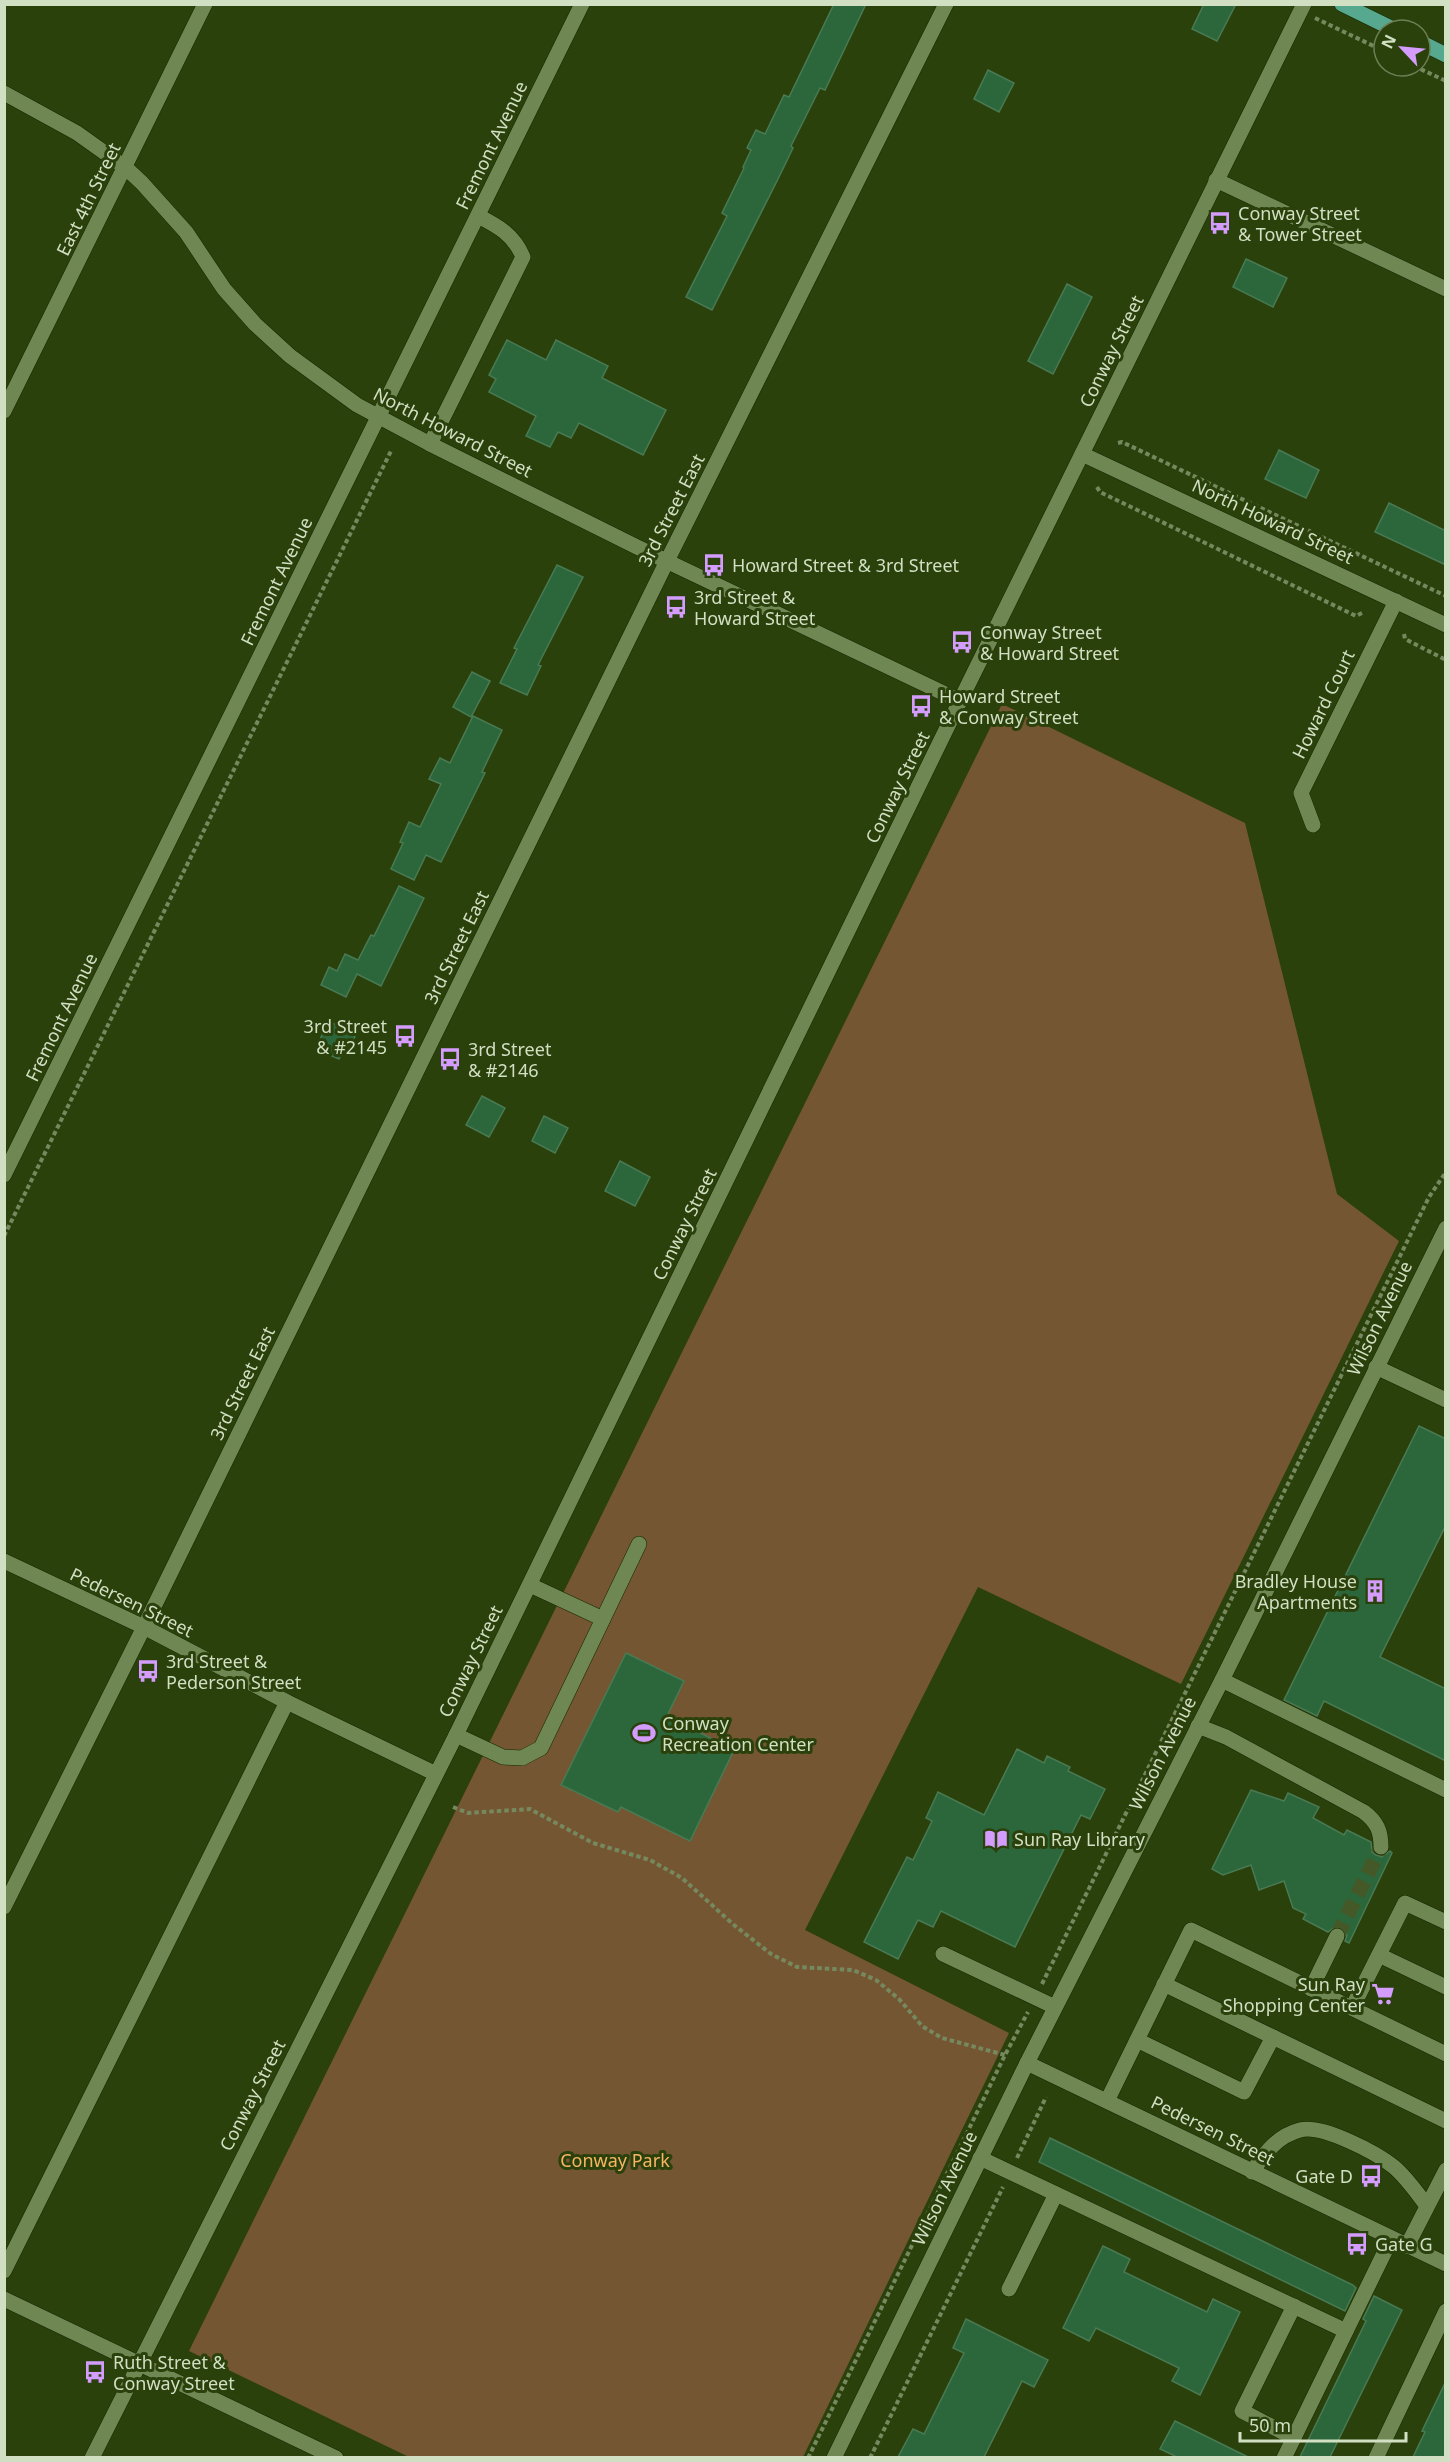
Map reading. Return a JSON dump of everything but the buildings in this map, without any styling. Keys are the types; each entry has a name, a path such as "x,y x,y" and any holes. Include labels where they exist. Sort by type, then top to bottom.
{"main road":[{"path":"1342,4 1372,19"},
{"path":"1432,48 1446,55"}],"street":[{"name":"East 4th Street","path":"4,411 205,4"},
{"name":"Fremont Avenue","path":"4,1175 582,4"},
{"name":"3rd Street East","path":"4,1907 144,1627 667,561 946,4"},
{"name":"Conway Street","path":"92,2457 456,1735 960,701 1304,4"},
{"name":"North Howard Street","path":"4,93 77,133 126,168 186,232 224,289 255,324 290,356 330,387 379,418 430,444 667,561 960,701"},
{"path":"1216,180 1446,289"},
{"path":"430,444 523,257 518,244 502,229 478,216"},
{"name":"North Howard Street","path":"1082,454 1446,625"},
{"name":"Howard Court","path":"1313,825 1301,793 1396,601"},
{"name":"Wilson Avenue","path":"838,2456 1027,2063 1222,1680 1446,1228"},
{"path":"1376,1367 1446,1401"},
{"path":"456,1735 503,1757 522,1758 541,1748 639,1544"},
{"name":"Pedersen Street","path":"4,1561 144,1627 287,1702 436,1774"},
{"path":"530,1585 603,1619"},
{"path":"1222,1680 1446,1790"},
{"path":"4,2271 287,1702"},
{"path":"1198,1726 1226,1737 1364,1812 1375,1821 1382,1834 1382,1847"},
{"path":"1352,2008 1405,1903 1446,1922"},
{"path":"1107,2100 1191,1930 1446,2054"},
{"path":"1311,1989 1337,1936"},
{"path":"944,1954 1055,2007"},
{"path":"1379,1955 1446,1988"},
{"path":"1164,1984 1446,2121"},
{"path":"1137,2040 1244,2092 1273,2037"},
{"name":"Pedersen Street","path":"1027,2063 1446,2264"},
{"path":"1252,2172 1268,2148 1276,2142 1302,2129 1315,2129 1327,2132 1385,2160 1396,2169 1427,2206"},
{"path":"980,2158 1346,2331"},
{"path":"1407,2246 1446,2170"},
{"path":"1009,2289 1056,2194"},
{"path":"1284,2457 1391,2239"},
{"path":"4,2299 336,2457"},
{"path":"1294,2306 1242,2411 1294,2438"},
{"path":"1376,2457 1446,2311"}],"path":[{"path":"1321,21 1372,45"},
{"path":"1432,74 1446,81"},
{"path":"1118,443 1122,442 1446,596"},
{"path":"4,1236 392,449"},
{"path":"1097,487 1100,492 1345,611 1356,616 1362,613"},
{"path":"1404,634 1405,639 1446,660"},
{"path":"808,2457 1428,1197 1446,1172"},
{"path":"453,1807 468,1813 530,1809 593,1843 650,1860 682,1878 734,1925 771,1954 797,1967 854,1970 876,1980 899,1999 922,2026 942,2038 1027,2063"},
{"path":"870,2457 1046,2097"}],"green space":[{"name":"Conway Park","path":"1002,704 1245,823 1337,1194 1399,1241 1181,1684 978,1587 805,1930 1009,2033 803,2457 409,2457 189,2351"}],"tunnel":[{"path":"1337,1936 1381,1847"}],"place":[{"name":"Conway Street & Tower Street","path":"1220,223"},
{"name":"Howard Street & 3rd Street","path":"714,565"},
{"name":"3rd Street & Howard Street","path":"676,607"},
{"name":"Conway Street & Howard Street","path":"962,642"},
{"name":"Howard Street & Conway Street","path":"921,706"},
{"name":"3rd Street & #2145","path":"405,1036"},
{"name":"3rd Street & #2146","path":"450,1059"},
{"name":"Bradley House Apartments","path":"1375,1591"},
{"name":"3rd Street & Pederson Street","path":"148,1671"},
{"name":"Conway Recreation Center","path":"644,1733"},
{"name":"Sun Ray Library","path":"996,1839"},
{"name":"Sun Ray Shopping Center","path":"1383,1994"},
{"name":"Gate D","path":"1371,2176"},
{"name":"Gate G","path":"1357,2244"},
{"name":"Ruth Street & Conway Street","path":"95,2372"}]}
